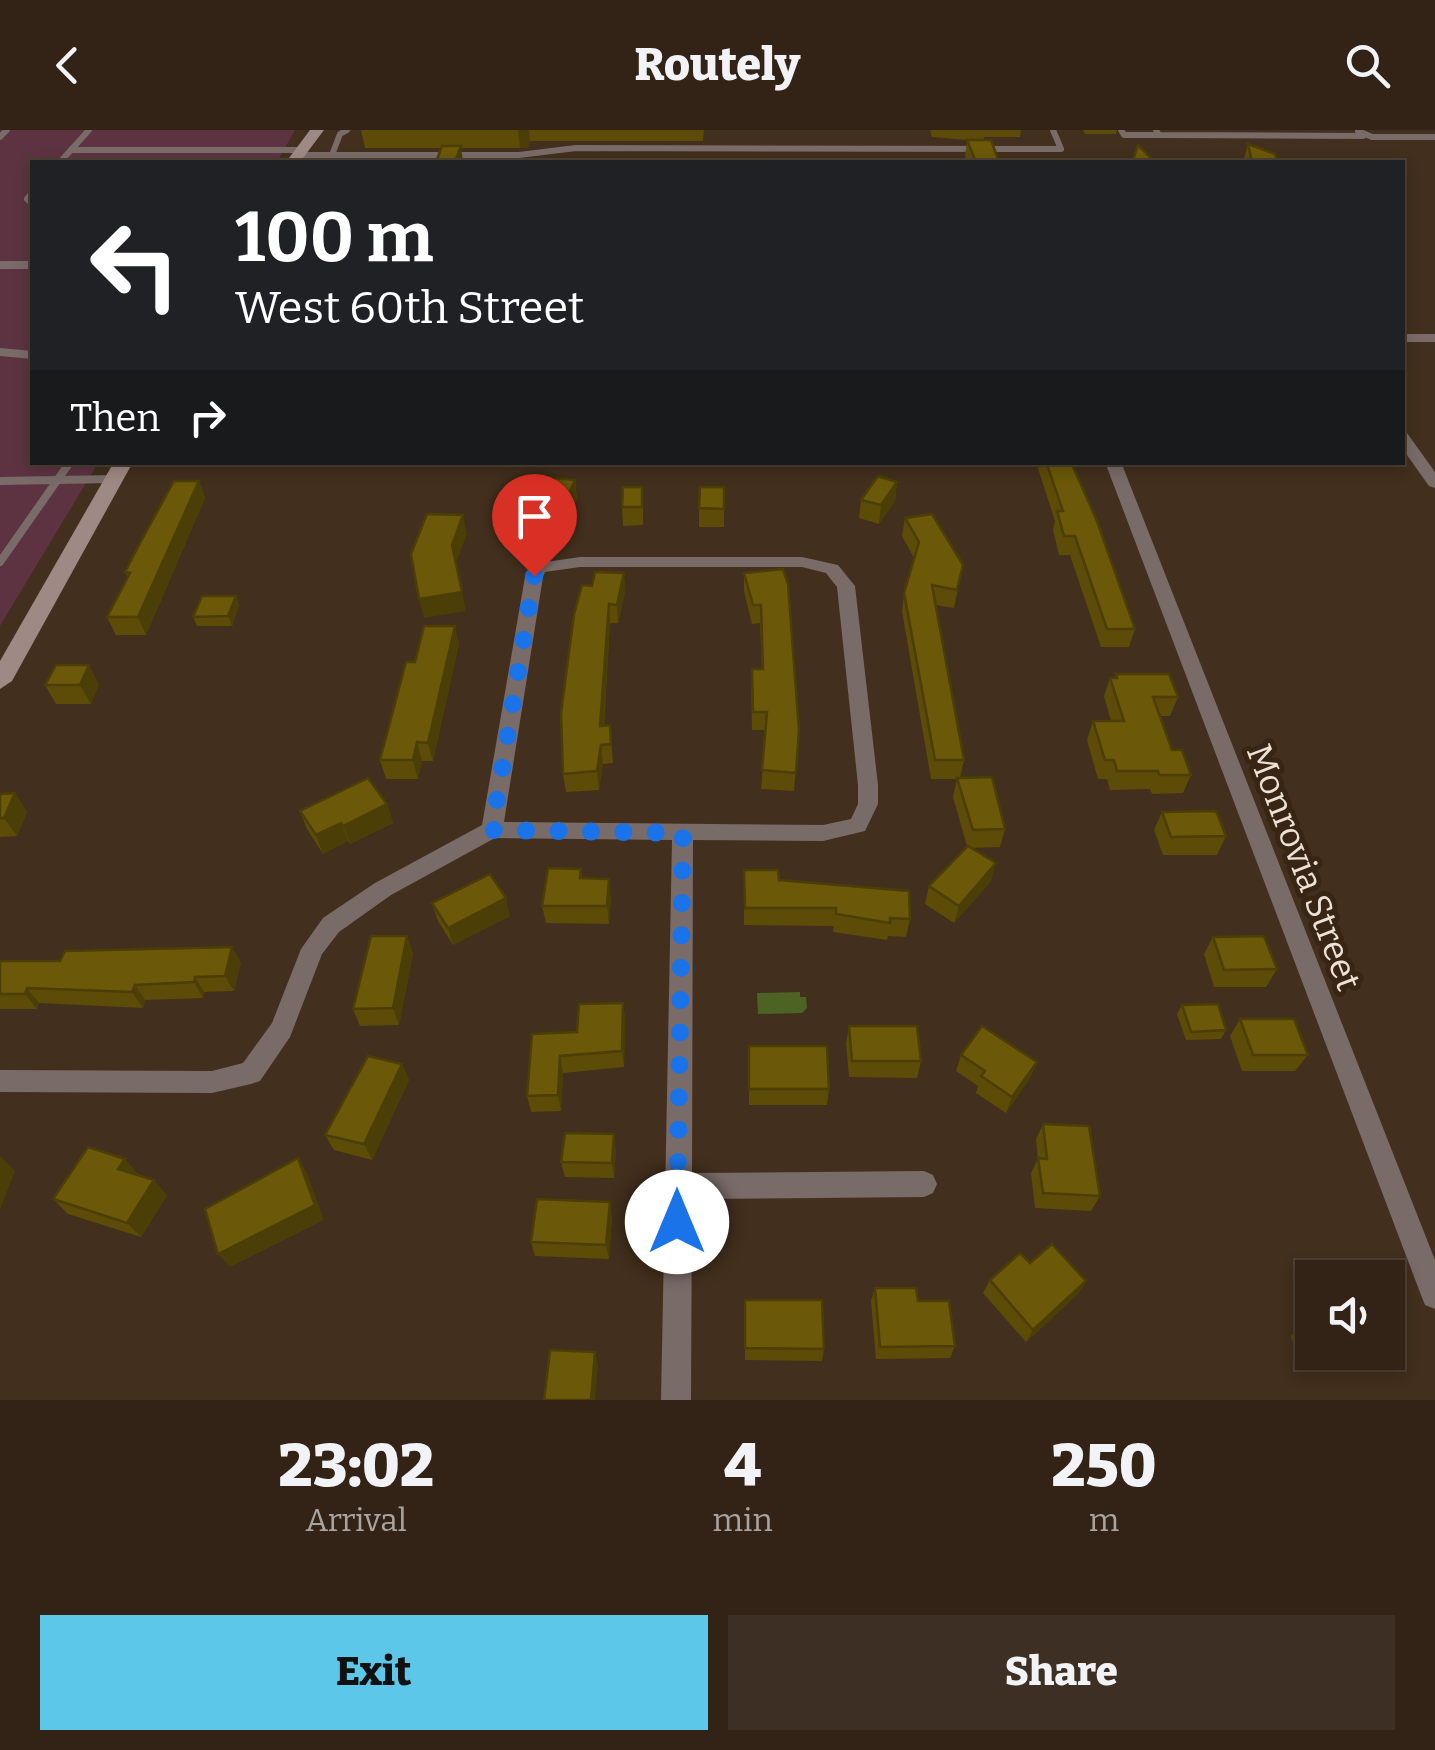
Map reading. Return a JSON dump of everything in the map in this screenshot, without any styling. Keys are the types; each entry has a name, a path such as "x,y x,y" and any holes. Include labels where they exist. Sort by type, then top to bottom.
{"main road":[{"path":"299,148 317,130"},
{"path":"0,681 119,471"}],"street":[{"path":"0,265 30,265"},
{"path":"1405,338 1435,338"},
{"path":"1405,440 1435,483"},
{"name":"Monrovia Street","path":"1114,465 1435,1295"},
{"path":"0,1081 212,1082 251,1073 282,1029 312,949 332,925 368,898 492,830 823,834 858,825 868,804 868,784 846,586 832,569 802,562 580,562 538,568 492,830"},
{"path":"676,1400 683,833"},
{"path":"678,1186 924,1184"}],"lane":[{"path":"0,137 8,130"},
{"path":"62,160 89,130"},
{"path":"332,155 340,134 347,130"},
{"path":"71,150 299,148 332,155 519,155 576,148 1061,148 1053,130"},
{"path":"1121,130 1124,135 1360,133 1435,137"},
{"path":"1387,130 1394,137"},
{"path":"0,352 30,355"},
{"path":"0,562 68,465"},
{"path":"0,482 60,481 119,471"}],"shaded area":[{"path":"0,130 295,130 278,160 30,160 30,465 97,465 0,626"},
{"path":"800,992 800,997 806,997 807,1008 802,1013 758,1014 757,993"}],"building":[{"path":"967,140 991,140 998,160 975,160"},
{"path":"1248,144 1275,154 1276,160 1252,160"},
{"path":"1138,145 1153,160 1133,160"},
{"path":"442,146 461,146 456,160 437,160"},
{"path":"1047,465 1072,465 1097,521 1135,629 1107,629 1075,536 1064,536 1057,511 1063,511"},
{"path":"878,476 897,482 881,505 861,500"},
{"path":"555,478 575,480 567,498 546,495"},
{"path":"174,481 199,481 138,617 107,617 130,573 125,572"},
{"path":"623,487 642,487 642,507 622,507"},
{"path":"700,487 724,487 724,509 699,508"},
{"path":"427,514 463,515 452,545 462,592 419,599 411,554"},
{"path":"932,514 963,565 957,590 932,585 964,760 935,760 904,593 919,542 905,518"},
{"path":"783,569 788,584 799,730 796,773 762,770 767,712 753,712 752,669 763,669 761,605 753,605 744,573"},
{"path":"595,572 624,573 617,605 609,604 600,726 610,725 611,744 601,745 597,771 563,774 561,713 574,614 582,585 592,586"},
{"path":"202,596 236,596 228,616 193,617"},
{"path":"424,626 455,626 428,743 417,742 413,760 380,760 406,662 415,662"},
{"path":"56,665 89,665 80,685 45,685"},
{"path":"1116,674 1169,674 1178,697 1153,697 1172,750 1182,750 1191,775 1117,771 1114,760 1105,760 1093,721 1124,721 1110,678 1117,678"},
{"path":"992,777 1005,829 973,830 957,778"},
{"path":"368,778 387,804 316,835 300,811"},
{"path":"15,793 4,818 0,818 0,794"},
{"path":"1216,811 1226,836 1171,837 1162,812"},
{"path":"968,846 996,863 959,906 929,886"},
{"path":"548,868 581,869 580,878 609,879 607,906 542,906"},
{"path":"744,870 778,870 779,880 909,891 910,919 890,918 890,923 836,914 836,908 745,908"},
{"path":"490,874 506,898 448,928 432,903"},
{"path":"371,936 407,936 393,1008 353,1009"},
{"path":"1264,936 1277,969 1224,970 1213,937"},
{"path":"232,947 225,976 135,985 132,992 27,988 25,994 0,994 0,961 60,961 65,951"},
{"path":"623,1003 622,1051 560,1056 558,1095 527,1096 532,1034 577,1032 579,1004"},
{"path":"1218,1004 1226,1030 1191,1032 1182,1005"},
{"path":"1240,1019 1294,1019 1308,1055 1253,1055"},
{"path":"849,1026 917,1026 921,1061 852,1061"},
{"path":"982,1026 1037,1062 1012,1097 981,1076 985,1071 961,1055"},
{"path":"749,1046 827,1046 829,1089 749,1089"},
{"path":"368,1056 402,1064 364,1144 325,1135"},
{"path":"1043,1124 1089,1126 1100,1196 1043,1193 1038,1158 1047,1159"},
{"path":"565,1133 614,1134 612,1163 561,1162"},
{"path":"88,1147 125,1159 118,1169 154,1180 127,1223 53,1199"},
{"path":"298,1158 315,1205 218,1254 205,1209"},
{"path":"537,1199 610,1202 606,1245 531,1242"},
{"path":"1052,1244 1086,1281 1033,1330 990,1280 1020,1253 1030,1263"},
{"path":"875,1288 916,1288 918,1301 949,1301 955,1346 880,1347"},
{"path":"745,1300 822,1300 824,1349 745,1348"},
{"path":"550,1350 595,1352 591,1400 544,1400"}],"route":[{"path":"534,576 492,830 683,833 677,1222"}]}
